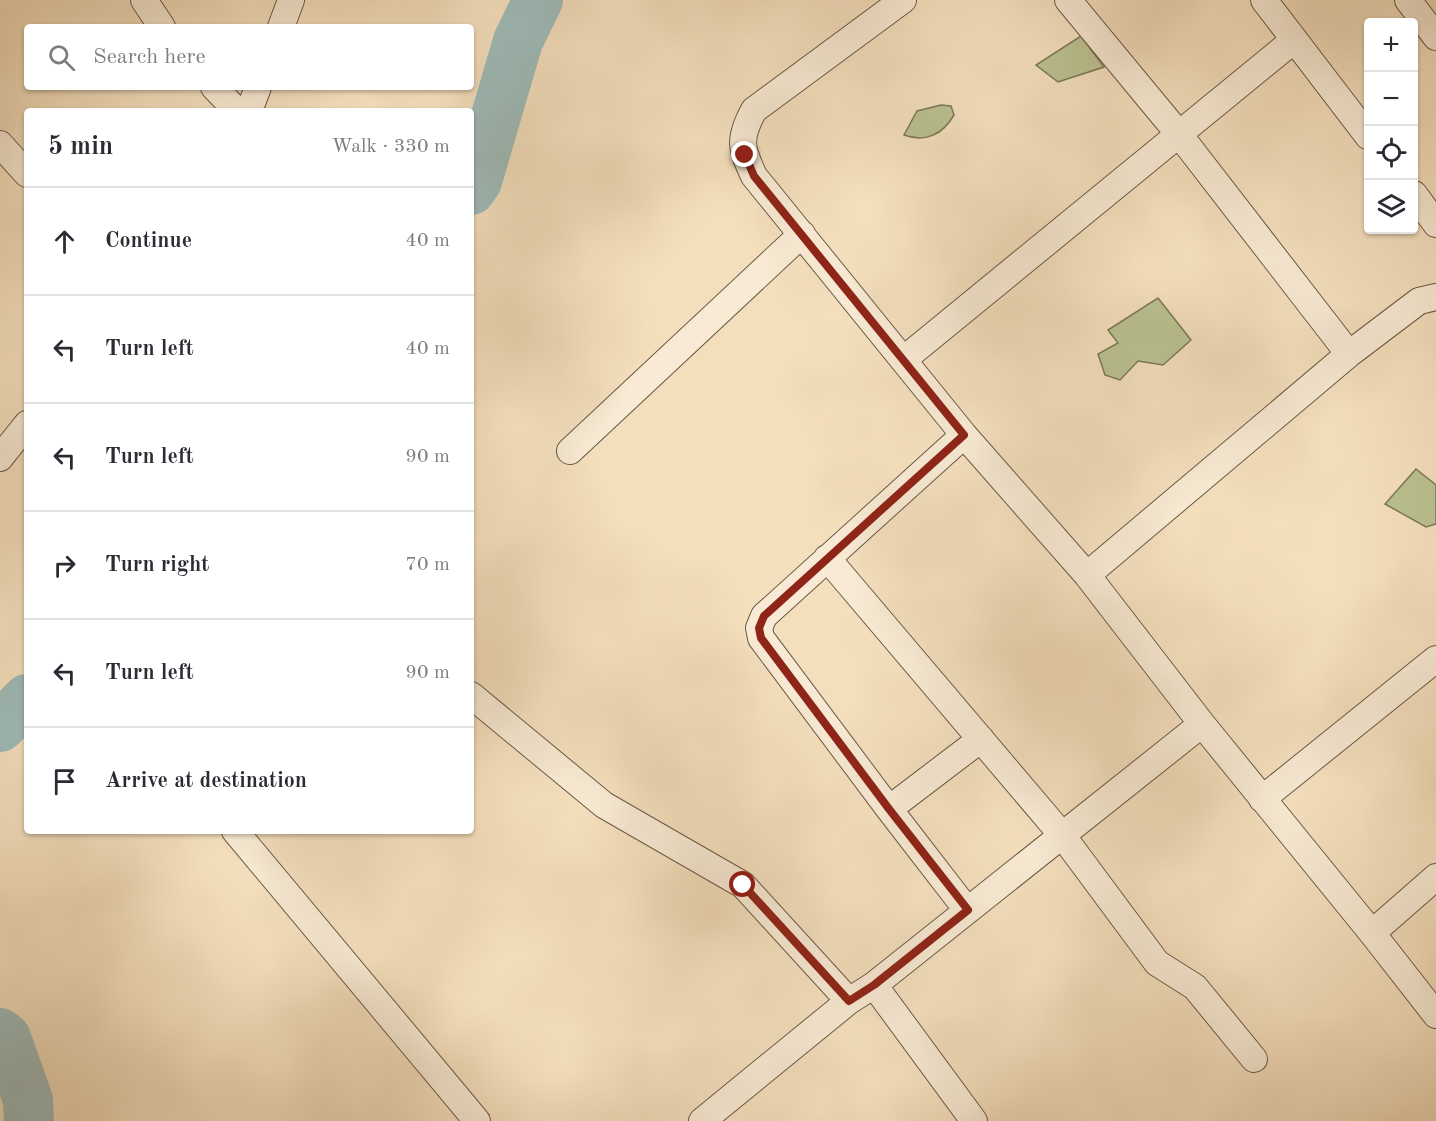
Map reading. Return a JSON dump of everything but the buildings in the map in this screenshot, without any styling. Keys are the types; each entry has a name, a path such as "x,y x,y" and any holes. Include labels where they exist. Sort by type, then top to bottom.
{"street":[{"path":"144,0 160,24"},
{"path":"282,24 291,0"},
{"path":"903,0 754,110 744,127 742,137 745,155 754,176 964,435 1087,575 1202,724 1436,1015"},
{"path":"1068,0 1178,133 1349,354"},
{"path":"1264,0 1364,131"},
{"path":"1408,0 1436,37"},
{"path":"903,360 1294,40"},
{"path":"217,90 234,108"},
{"path":"250,108 257,90"},
{"path":"0,144 24,171"},
{"path":"1418,201 1436,224"},
{"path":"570,451 802,234"},
{"path":"1087,575 1349,354 1419,301 1436,297"},
{"path":"0,458 24,428"},
{"path":"964,435 764,616 760,633 889,809 968,910"},
{"path":"828,558 1062,835 1157,963 1195,987 1254,1059"},
{"path":"1262,799 1436,659"},
{"path":"474,697 604,805 743,885 849,1001"},
{"path":"702,1121 849,1001 874,985 1202,724"},
{"path":"889,809 981,739"},
{"path":"238,834 477,1121"},
{"path":"1372,933 1436,877"},
{"path":"874,985 974,1121"}],"green space":[{"path":"1081,36 1104,67 1058,82 1036,65"},
{"path":"941,105 951,106 954,115 939,132 920,138 904,135 917,111"},
{"path":"1158,298 1191,340 1163,365 1138,361 1120,380 1105,375 1098,354 1118,343 1108,330"},
{"path":"1416,469 1436,485 1436,524 1426,527 1385,504"}],"waterway":[{"path":"474,186 518,41 538,0"},
{"path":"0,727 24,702"},
{"path":"0,1033 6,1038 28,1100 29,1121"}],"route":[{"path":"743,885 849,1001 874,985 968,910 761,638 759,628 764,616 964,435 754,176 745,155"}]}
